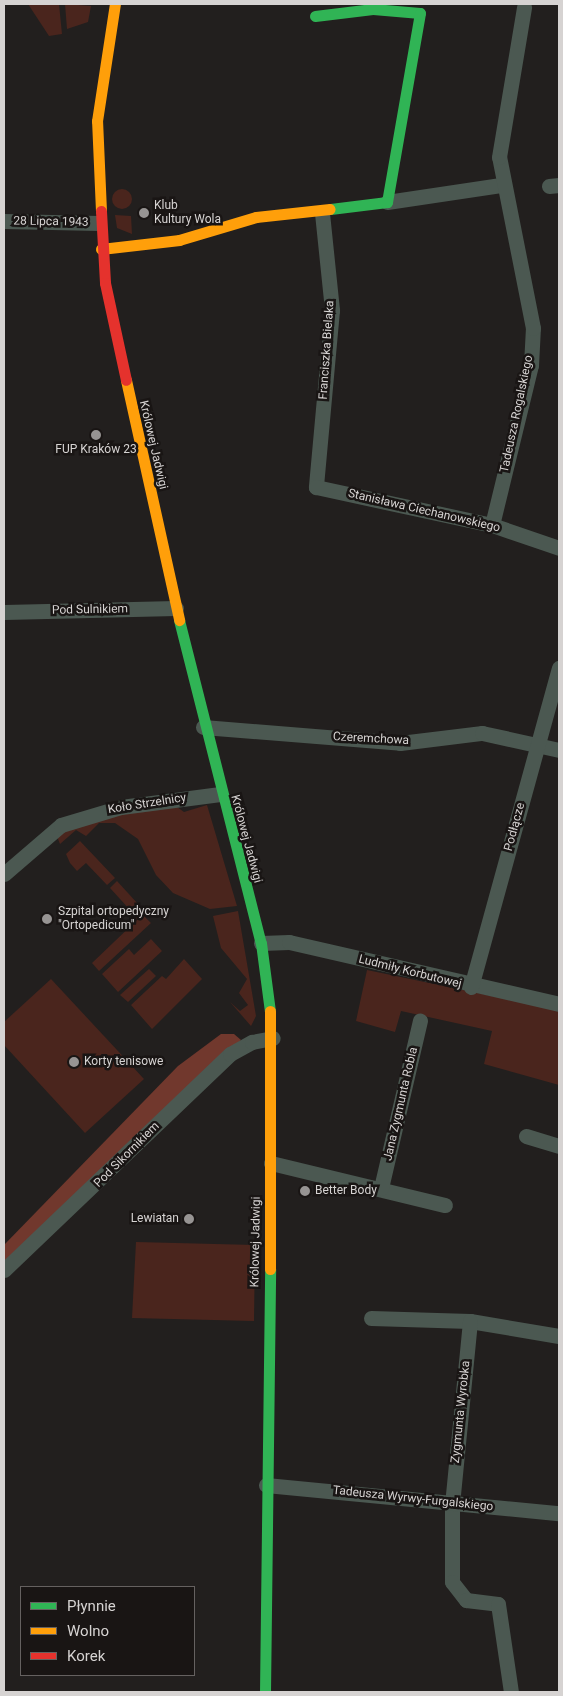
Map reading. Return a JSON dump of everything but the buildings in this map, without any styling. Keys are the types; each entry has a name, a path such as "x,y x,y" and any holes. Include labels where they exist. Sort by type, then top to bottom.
{"street":[{"name":"Królowej Jadwigi","path":"115,4 97,121 101,249 121,367 203,727 260,943 273,1038 266,1485 265,1692"},
{"name":"Tadeusza Rogalskiego","path":"492,525 531,365 532,328 501,185 499,157 524,7"},
{"path":"314,16 373,8 420,13 387,202"},
{"path":"101,249 178,240 256,217 322,213 501,185"},
{"name":"Franciszka Bielaka","path":"316,487 332,310 322,213"},
{"name":"28 Lipca 1943","path":"4,221 99,223"},
{"name":"Stanisława Ciechanowskiego","path":"316,487 492,525 559,548"},
{"name":"Pod Sulnikiem","path":"4,612 176,608"},
{"name":"Podłącze","path":"471,987 559,668"},
{"name":"Czeremchowa","path":"203,727 400,743 482,733 559,750"},
{"name":"Koło Strzelnicy","path":"4,874 61,825 121,807 220,794"},
{"name":"Ludmiły Korbutowej","path":"260,943 289,942 471,987 559,1004"},
{"name":"Jana Zygmunta Robla","path":"381,1188 420,1020"},
{"name":"Pod Sikornikiem","path":"4,1270 230,1054 252,1042 273,1038"},
{"path":"526,1136 559,1146"},
{"path":"271,1163 381,1188 445,1205"},
{"path":"370,1318 470,1320 559,1336"},
{"name":"Zygmunta Wyrobka","path":"470,1320 452,1503 454,1588 466,1600 498,1604 511,1692"},
{"name":"Tadeusza Wyrwy-Furgalskiego","path":"266,1485 559,1513"}],"shaded area":[{"path":"28,4 59,4 62,34 49,36"},
{"path":"65,4 91,6 88,22 67,29"},
{"path":"122,189 129,192 132,199 129,206 122,209 115,206 112,199 115,192"},
{"path":"115,215 131,216 132,234 117,228"},
{"path":"207,805 237,906 210,909 173,893 156,875 138,839 115,823 99,823 86,836 76,830 60,844 56,834 105,813 177,807 184,812"},
{"path":"80,841 115,878 107,885 86,863 77,871 70,863 66,854"},
{"path":"117,881 138,904 131,911 110,888"},
{"path":"138,910 151,923 99,971 92,963 137,920 133,915"},
{"path":"238,911 256,1016 251,1026 230,1002 240,1011 248,1005 239,993 247,979 221,948 213,916"},
{"path":"151,939 162,951 118,992 102,974 129,949 134,955"},
{"path":"184,959 202,979 152,1029 131,1005 162,976 166,979"},
{"path":"149,969 156,976 128,1002 120,995"},
{"path":"367,970 559,1010 559,1085 484,1064 492,1031 401,1011 395,1032 356,1021"},
{"name":"Korty tenisowe","path":"51,979 144,1079 85,1133 4,1045 4,1022"},
{"path":"221,1034 234,1034 241,1040 4,1264 4,1245 178,1066"},
{"path":"136,1242 255,1245 254,1321 132,1318"}],"traffic: fast":[{"path":"315,16 373,9 420,13 387,202 330,209"},
{"path":"179,620 261,943 270,1011"},
{"path":"265,1692 270,1269"}],"traffic: slow":[{"path":"101,211 97,121 115,4"},
{"path":"101,249 179,240 256,217 330,209"},
{"path":"126,380 179,620"},
{"path":"270,1011 270,1269"}],"traffic: jam":[{"path":"101,211 105,283 126,380"}],"place":[{"name":"Klub Kultury Wola","path":"144,213"},
{"name":"FUP Kraków 23","path":"96,435"},
{"name":"Szpital ortopedyczny \"Ortopedicum\"","path":"47,919"},
{"name":"Korty tenisowe","path":"74,1062"},
{"name":"Better Body","path":"305,1191"},
{"name":"Lewiatan","path":"189,1219"}]}
